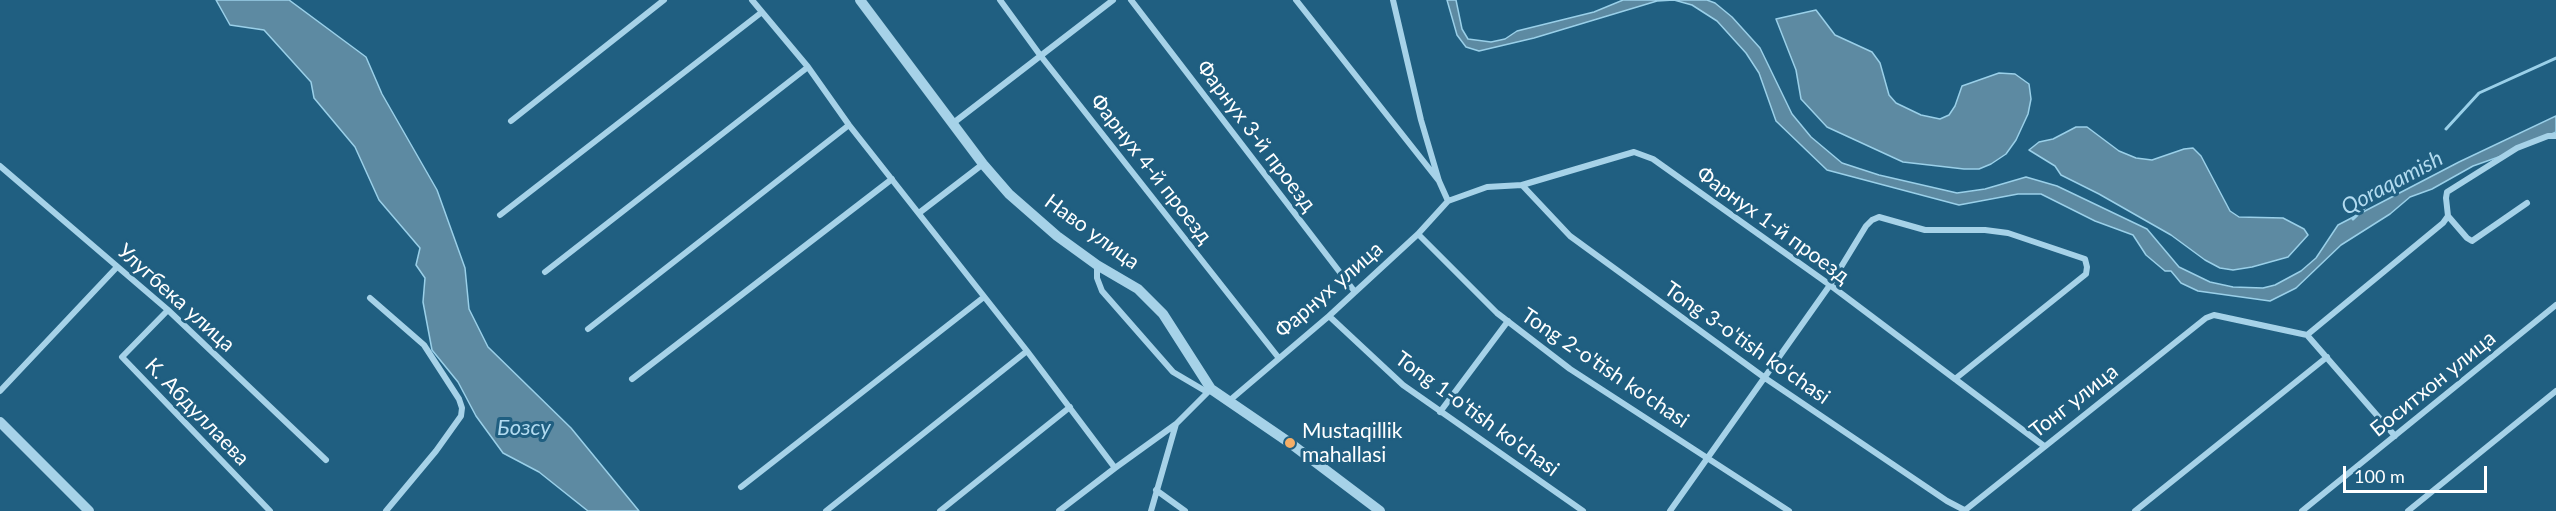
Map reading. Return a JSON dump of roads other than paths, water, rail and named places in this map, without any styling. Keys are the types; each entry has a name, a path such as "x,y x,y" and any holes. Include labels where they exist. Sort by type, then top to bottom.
{"street":[{"path":"511,121 664,0"},
{"path":"752,0 808,67 849,125 1027,351 1115,468"},
{"name":"Наво улица","path":"860,0 952,124 1009,194 1057,236 1096,265 1138,289 1163,314 1209,390"},
{"name":"Фарнух 4-й проезд","path":"1000,0 1040,56 1278,357"},
{"path":"952,124 1113,0"},
{"name":"Фарнух 3-й проезд","path":"1131,0 1355,292"},
{"path":"1296,0 1439,181"},
{"path":"1393,0 1421,120 1439,181 1448,201"},
{"path":"500,215 762,12"},
{"path":"545,272 808,67"},
{"path":"588,329 849,125"},
{"path":"2528,203 2472,241 2448,216 2446,198 2447,192 2517,148 2548,136 2556,136"},
{"name":"Фарнух 1-й проезд","path":"1448,201 1487,187 1522,185 1634,153 1653,159 1830,285 2044,446"},
{"path":"919,213 983,164"},
{"name":"Улугбека улица","path":"0,166 168,310 326,460"},
{"path":"632,379 892,179"},
{"name":"Tong 3-o'tish ko'chasi","path":"1522,185 1570,236 1765,378 1965,511"},
{"name":"Фарнух улица","path":"1229,401 1329,316 1418,234 1448,201"},
{"path":"2395,436 2307,335 2443,223 2448,216"},
{"path":"1670,511 1830,285 1872,219 1879,217 1925,230 1985,230 2008,233 2085,259 2086,274 1955,379"},
{"name":"Tong 2-o'tish ko'chasi","path":"1418,234 1508,321 1570,369 1789,511"},
{"path":"1096,265 1097,278 1102,291 1173,372 1229,401 1290,443 1380,511"},
{"path":"0,391 117,267"},
{"path":"741,487 984,297"},
{"path":"370,298 424,345 459,399 462,408 461,416 436,451 386,511"},
{"name":"Боситхон улица","path":"2302,511 2556,305"},
{"name":"К. Абдуллаева","path":"168,310 122,357 270,511"},
{"name":"Тонг улица","path":"1965,511 2206,318 2218,315 2307,335"},
{"name":"Tong 1-o'tish ko'chasi","path":"1329,316 1402,385 1583,511"},
{"path":"1440,412 1508,321"},
{"path":"826,511 1027,351"},
{"path":"2135,511 2327,357"},
{"path":"1059,511 1176,424 1209,390"},
{"path":"2408,511 2556,391"},
{"path":"940,511 1070,407"},
{"path":"0,422 89,511"},
{"path":"1151,511 1176,424"},
{"path":"1156,490 1185,511"}],"water":[{"name":"Бозсу","path":"216,0 289,0 366,57 382,94 437,190 465,268 469,309 488,347 571,428 639,511 588,511 539,472 503,453 476,416 458,382 432,350 423,302 425,278 416,265 420,248 379,200 355,147 314,98 311,82 264,30 230,25"},
{"path":"1447,0 1456,0 1462,29 1468,39 1491,42 1505,39 1517,31 1594,12 1623,0 1674,0 1657,1 1534,38 1479,51 1466,47 1457,35"},
{"path":"1674,0 1707,0 1715,3 1732,17 1760,48 1792,114 1811,137 1842,163 1879,175 1957,193 1985,189 2026,177 2057,186 2147,229 2179,267 2210,282 2233,287 2263,288 2275,285 2301,271 2316,258 2338,225 2459,162 2556,116 2556,132 2473,166 2432,189 2410,197 2390,214 2341,245 2296,288 2270,301 2198,291 2181,283 2171,271 2165,271 2146,255 2133,235 2095,221 2041,194 2018,194 1959,205 1827,170 1776,121 1759,73 1746,53 1717,21 1692,5"},
{"path":"1816,10 1835,35 1872,52 1880,63 1889,95 1896,103 1921,115 1940,119 1949,115 1955,106 1962,86 1999,73 2015,74 2029,84 2031,99 2028,114 2016,140 2006,154 1991,164 1979,169 1964,169 1903,162 1827,127 1801,99 1796,70 1776,19"},
{"path":"2076,127 2087,127 2119,151 2136,158 2152,160 2193,148 2201,156 2230,211 2239,217 2283,218 2304,229 2308,235 2288,257 2252,267 2233,270 2220,268 2171,235 2061,175 2055,166 2029,150 2039,142 2053,139"}],"waterway":[{"path":"2446,129 2479,93 2556,58"},
{"name":"Qoraqamish","path":"2353,219 2389,184"}],"place":[{"name":"Mustaqillik mahallasi","path":"1290,443"}]}
